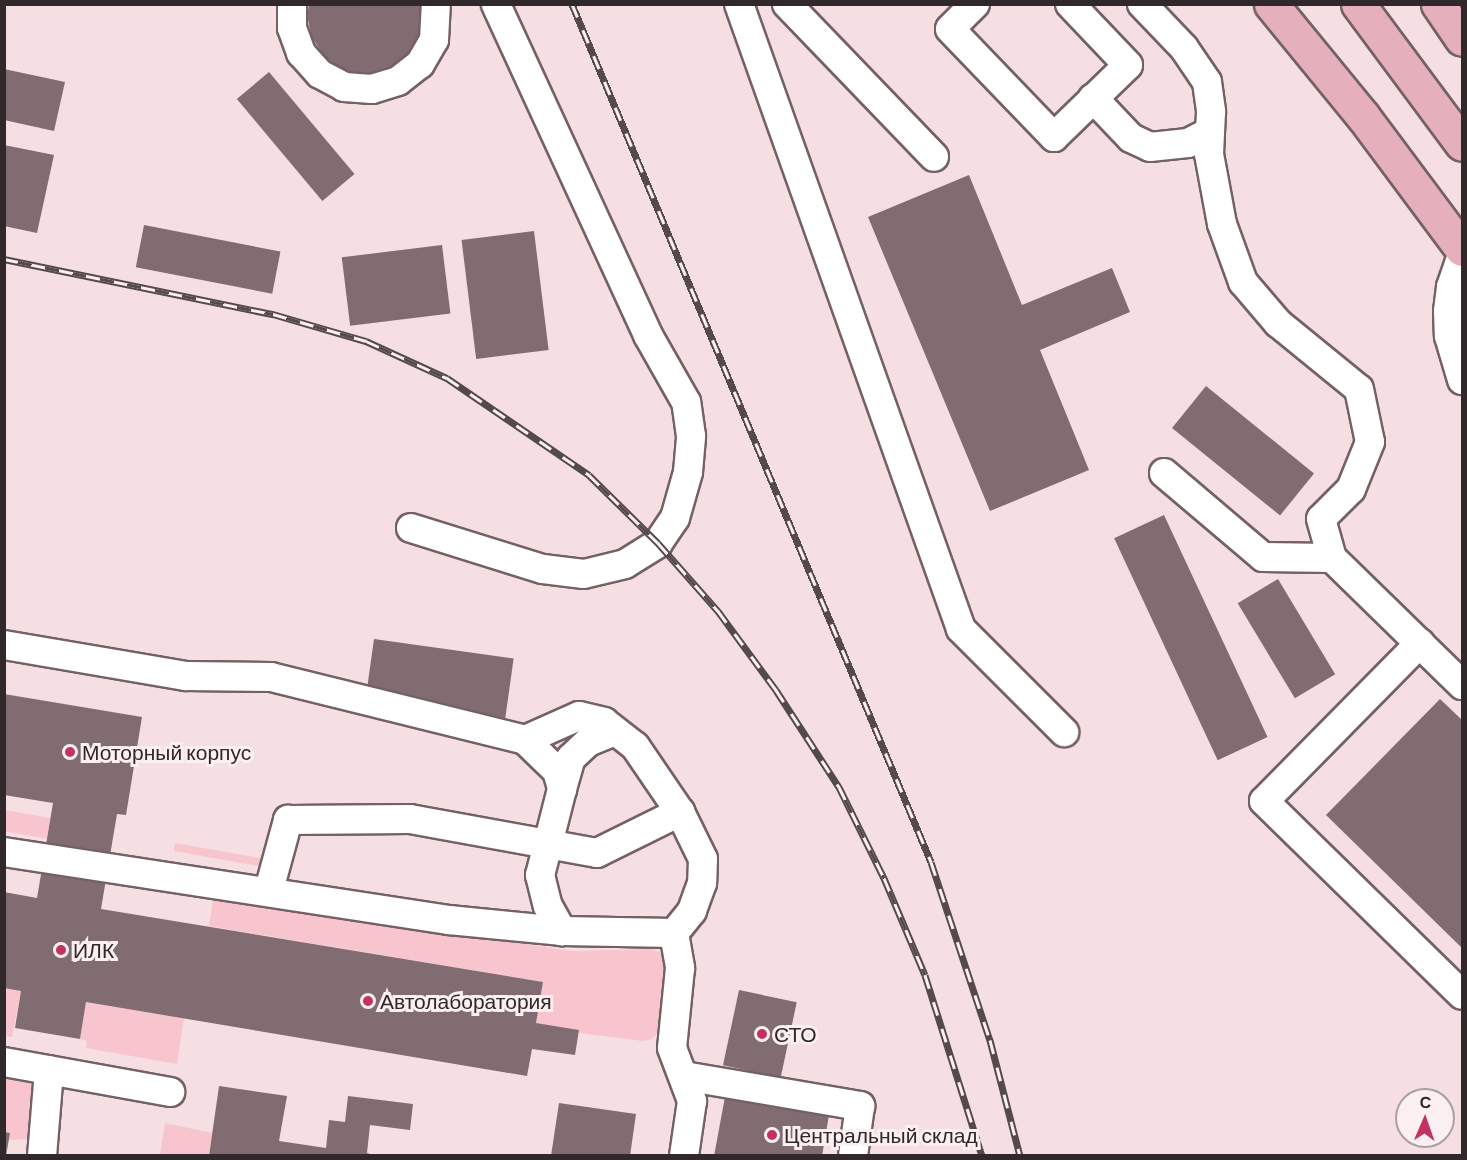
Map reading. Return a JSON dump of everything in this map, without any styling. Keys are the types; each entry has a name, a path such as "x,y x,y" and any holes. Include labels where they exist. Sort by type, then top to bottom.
{"main road":[{"path":"1270,4 1362,115 1462,249"},
{"path":"1358,4 1462,144"},
{"path":"1438,4 1462,39"}],"street":[{"path":"292,4 292,28 301,53 320,74 344,87 372,89 398,81 420,64 434,40 436,4"},
{"path":"411,528 543,569 584,574 625,564 658,543 675,518 688,472 691,436 686,402 648,334 496,4"},
{"path":"739,4 961,629 1064,732"},
{"path":"787,4 934,157"},
{"path":"975,4 950,28 1054,137 1128,65 1070,4"},
{"path":"1142,4 1184,48 1207,82 1211,112 1208,132 1222,224 1243,282 1278,323 1359,389 1370,442 1351,489 1321,519 1332,558 1462,685"},
{"path":"1093,98 1131,138 1150,147 1188,143 1208,132"},
{"path":"1462,255 1451,286 1448,311 1449,336 1462,380"},
{"path":"1164,473 1263,557 1332,558"},
{"path":"1420,643 1264,801 1462,995"},
{"path":"4,645 186,676 271,677 525,740 557,771 562,789"},
{"path":"525,740 579,716 604,722 613,732 635,746 680,812 703,859 702,875 692,911 674,933 680,968 672,1048 692,1101 684,1155"},
{"path":"562,931 548,906 540,875 550,847 562,789 571,758 588,742 613,732"},
{"path":"269,890 288,820 410,819 597,854 680,812"},
{"path":"4,852 269,890 449,920 562,931 674,933"},
{"path":"4,1062 170,1092"},
{"path":"42,1155 48,1070"},
{"path":"684,1076 860,1106 853,1155"}],"shaded area":[{"path":"5,810 50,818 47,839 4,831"},
{"path":"175,843 273,860 272,868 174,851"},
{"path":"214,894 571,951 652,949 660,952 669,966 662,1028 652,1039 643,1041 579,1033 579,1030 536,1023 543,982 209,926"},
{"path":"4,988 21,991 12,1037 5,1036"},
{"path":"86,1002 184,1018 177,1064 86,1048 87,1041 80,1039"},
{"path":"4,1070 31,1082 31,1124 26,1139 8,1140 10,1133 5,1132"},
{"path":"165,1123 212,1133 209,1155 160,1155"}],"building":[{"path":"309,4 423,4 421,36 408,56 390,69 367,74 344,70 325,57 312,38 307,16"},
{"path":"4,69 65,82 54,131 4,120"},
{"path":"269,72 354,174 322,201 237,99"},
{"path":"4,145 54,155 37,233 4,226"},
{"path":"969,175 1022,305 1112,268 1130,312 1040,350 1089,470 990,511 868,217"},
{"path":"144,225 280,252 272,294 136,267"},
{"path":"534,231 549,350 476,359 462,240"},
{"path":"442,245 450,313 350,326 342,257"},
{"path":"1206,386 1314,473 1280,515 1172,428"},
{"path":"1164,515 1268,737 1218,760 1114,538"},
{"path":"1278,579 1335,674 1295,698 1238,603"},
{"path":"374,639 514,659 505,718 366,698"},
{"path":"4,694 142,717 126,815 117,814 101,909 543,982 536,1023 579,1030 575,1055 532,1049 527,1076 86,1002 80,1039 15,1028 21,991 4,988 4,892 37,898 53,803 4,795"},
{"path":"1440,699 1462,720 1462,948 1326,815"},
{"name":"СТО","path":"739,990 797,1002 781,1078 723,1065"},
{"path":"219,1086 287,1096 279,1141 326,1148 329,1120 345,1122 348,1096 413,1104 410,1130 370,1125 367,1153 376,1156 209,1156"},
{"name":"Центральный склад","path":"725,1097 829,1115 822,1156 714,1156"},
{"path":"559,1103 636,1114 630,1156 551,1156"},
{"path":"5,1132 10,1133 6,1156 5,1156"}],"railway":[{"path":"572,4 931,862 990,1040 1020,1156"},
{"path":"4,259 273,314 366,341 447,378 589,475 658,543 718,611 776,690 839,787 884,878 925,975 982,1156"}],"place":[{"name":"Моторный корпус","path":"70,752"},
{"name":"ИЛК","path":"61,950"},
{"name":"Автолаборатория","path":"368,1001"},
{"name":"СТО","path":"762,1034"},
{"name":"Центральный склад","path":"772,1135"}]}
